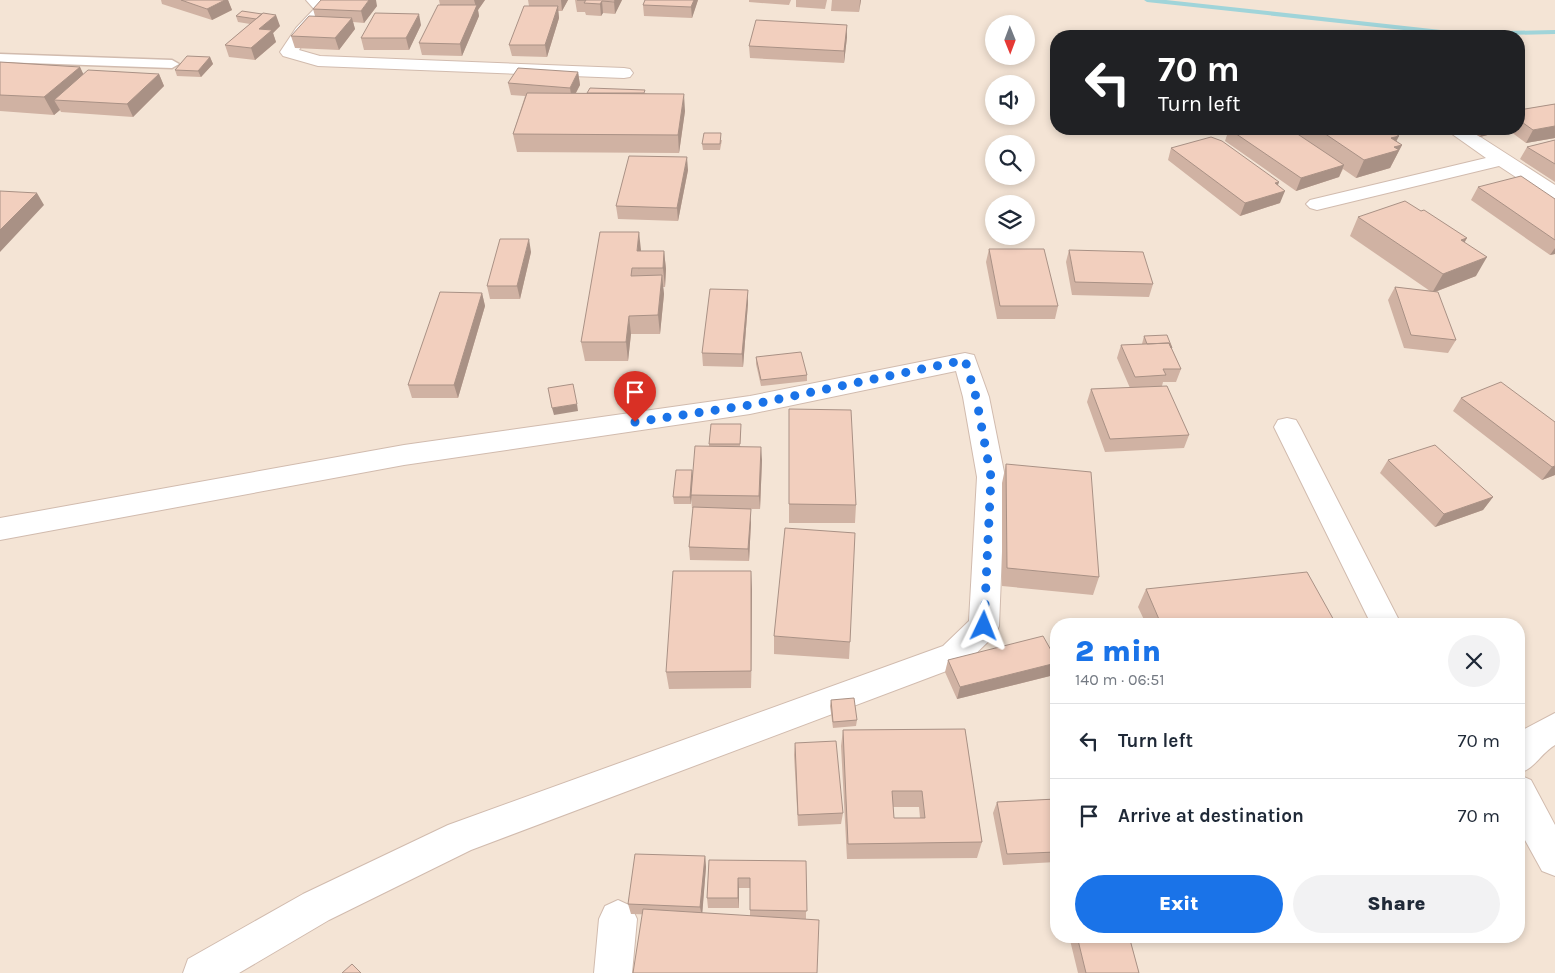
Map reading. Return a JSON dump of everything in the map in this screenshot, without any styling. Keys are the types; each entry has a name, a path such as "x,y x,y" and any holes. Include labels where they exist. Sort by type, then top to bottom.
{"street":[{"path":"314,0 323,6 322,10 302,32 289,52 307,59 376,65 624,74"},
{"path":"1464,135 1555,194"},
{"path":"1317,204 1371,190 1436,178 1500,160"},
{"path":"0,529 404,456 750,405 965,360 976,397 991,477 984,626 954,655 461,837 316,907 202,973"},
{"path":"1287,427 1383,618"},
{"path":"1525,750 1531,742 1555,728"},
{"path":"1525,807 1555,859"},
{"path":"613,973 618,919"}],"lane":[{"path":"0,58 172,64"}],"shaded area":[{"path":"0,0 1555,0 1555,973 0,973"}],"building":[{"path":"181,0 225,0 207,9"},
{"path":"321,0 369,0 361,11 313,9"},
{"path":"586,0 615,0 614,2 602,1 600,4 584,3"},
{"path":"645,0 694,0 691,7 643,5"},
{"path":"438,5 477,5 460,44 419,43"},
{"path":"524,6 558,6 545,45 509,45"},
{"path":"242,11 262,14 256,19 236,16"},
{"path":"263,13 276,15 259,29 272,30 251,48 225,45"},
{"path":"375,13 419,14 406,38 361,38"},
{"path":"309,16 352,18 335,38 291,36"},
{"path":"756,20 847,25 844,51 749,46"},
{"path":"187,56 210,57 198,71 175,70"},
{"path":"0,62 80,67 44,97 0,95"},
{"path":"518,68 578,72 570,88 508,83"},
{"path":"88,70 159,74 127,104 54,100"},
{"path":"590,88 645,90 644,93 587,93"},
{"path":"527,93 684,94 678,135 513,134"},
{"path":"1555,104 1555,126 1533,130 1525,124 1525,109"},
{"path":"704,133 721,133 720,144 702,144"},
{"path":"1238,135 1299,135 1344,165 1301,178"},
{"path":"1327,135 1399,136 1391,138 1402,145 1394,147 1399,150 1364,160"},
{"path":"1211,137 1222,141 1279,182 1275,183 1285,191 1245,203 1171,148"},
{"path":"1555,140 1555,164 1527,147"},
{"path":"629,156 687,157 677,208 616,206"},
{"path":"1521,176 1555,199 1555,240 1478,187"},
{"path":"0,191 37,193 0,230"},
{"path":"1405,201 1421,211 1424,210 1467,238 1461,240 1487,257 1443,274 1358,217"},
{"path":"600,232 639,232 637,251 664,251 663,268 632,268 631,276 662,275 658,315 629,316 626,342 581,342"},
{"path":"500,239 529,239 517,286 487,286"},
{"path":"989,249 1044,249 1058,306 1000,306"},
{"path":"1069,250 1143,252 1153,284 1075,282"},
{"path":"1395,287 1438,292 1456,340 1411,335"},
{"path":"710,289 748,290 742,354 702,353"},
{"path":"440,292 482,293 454,385 408,385"},
{"path":"1167,335 1172,348 1169,343 1147,344 1144,336"},
{"path":"1169,343 1181,369 1163,369 1166,375 1135,377 1121,345"},
{"path":"801,352 807,375 761,380 756,357"},
{"path":"1501,382 1555,422 1555,466 1552,467 1461,398"},
{"path":"573,384 577,404 552,408 548,388"},
{"path":"1167,386 1189,435 1110,439 1091,389"},
{"path":"789,409 851,410 856,505 789,504"},
{"path":"711,424 741,424 740,444 709,444"},
{"path":"1435,445 1493,497 1444,514 1388,460"},
{"path":"695,446 761,447 759,496 691,495"},
{"path":"1006,464 1091,472 1099,577 1007,568"},
{"path":"676,470 692,470 690,497 673,497"},
{"path":"693,507 751,509 748,549 689,547"},
{"path":"785,528 855,533 850,642 774,636"},
{"path":"673,571 751,571 751,671 666,672"},
{"path":"1307,572 1333,618 1158,618 1146,589"},
{"path":"1043,636 1050,648 1050,664 960,687 948,660"},
{"path":"854,698 857,720 833,722 831,700"},
{"path":"965,729 982,842 848,844 843,730","holes":["892,791 922,791 925,818 894,818"]},
{"path":"836,741 843,813 798,815 795,743"},
{"path":"1050,799 1050,852 1007,854 997,802"},
{"path":"635,854 705,856 700,907 628,904"},
{"path":"709,860 806,861 807,911 750,910 750,878 738,878 738,898 707,898"},
{"path":"643,909 819,920 817,973 633,973"},
{"path":"1079,943 1131,943 1139,973 1086,973"},
{"path":"352,964 361,973 342,973"}],"waterway":[{"path":"1147,0 1422,30"},
{"path":"1525,33 1555,32"}],"route":[{"path":"635,422 750,405 965,360 976,397 991,477 984,626"}]}
